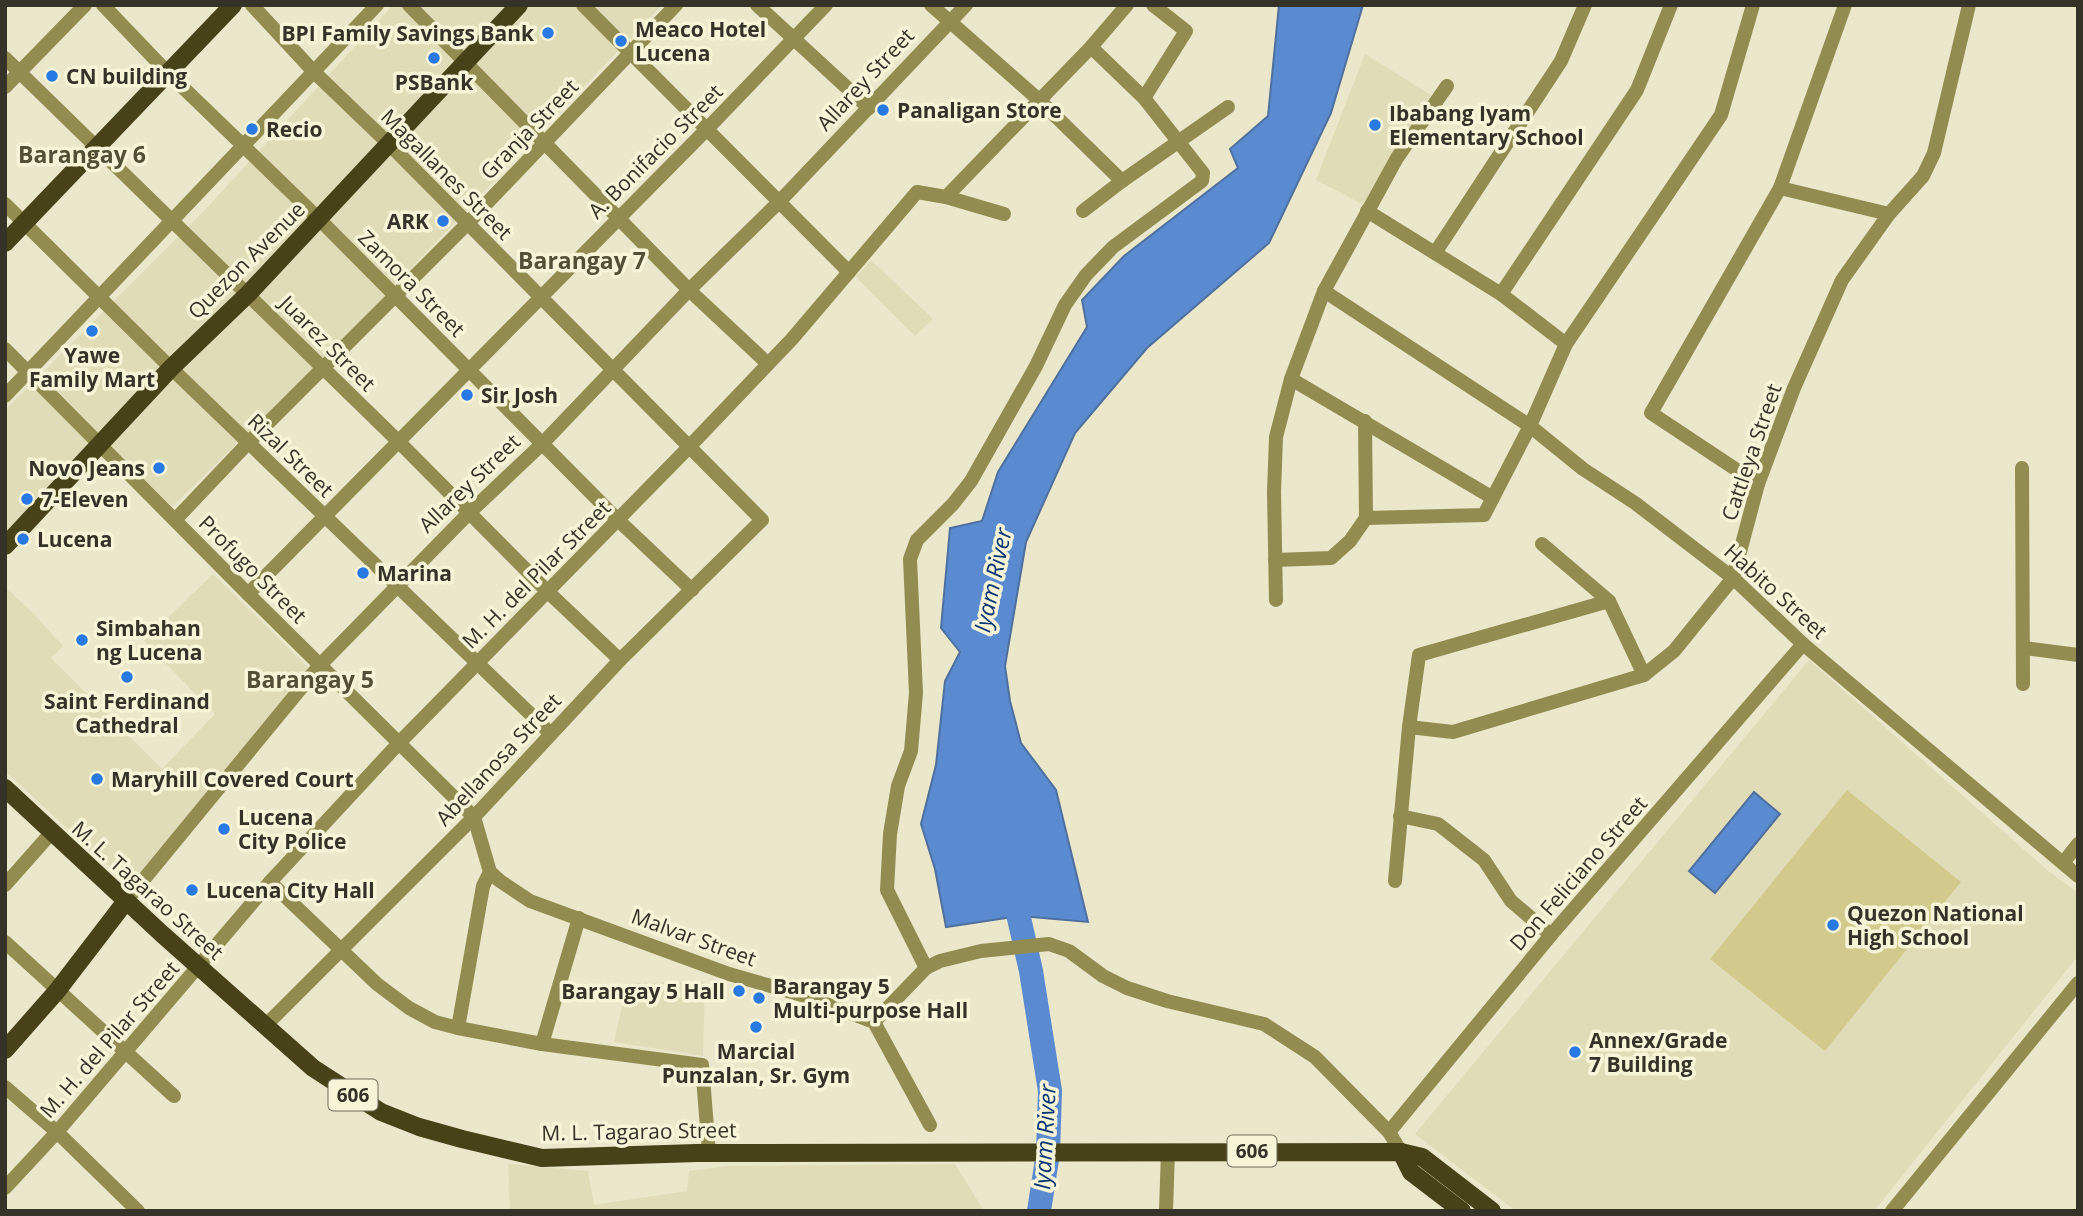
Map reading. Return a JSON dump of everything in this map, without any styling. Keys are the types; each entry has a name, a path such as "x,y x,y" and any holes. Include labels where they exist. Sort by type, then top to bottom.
{"main road":[{"path":"5,243 233,5"},
{"name":"Quezon Avenue","path":"5,546 171,368 319,219 519,5"},
{"name":"M. L. Tagarao Street","path":"5,788 125,901 313,1068 381,1112 430,1130 542,1158 709,1153 1401,1152 1422,1157 1492,1211"},
{"name":"Allarey Street","path":"5,1050 57,990 125,901"},
{"path":"1401,1152 1411,1172 1462,1211"}],"street":[{"path":"5,88 85,5"},
{"name":"Zamora Street","path":"103,5 242,147 319,219 618,520 692,590"},
{"name":"Magallanes Street","path":"253,5 313,72 762,520"},
{"path":"5,396 377,5"},
{"path":"409,5 689,290 767,363"},
{"path":"583,5 849,272"},
{"name":"Granja Street","path":"175,520 248,442 467,224 676,5"},
{"path":"757,5 869,108"},
{"name":"A. Bonifacio Street","path":"248,594 707,129 825,5"},
{"path":"931,5 1039,100 1122,181"},
{"name":"Allarey Street","path":"125,901 320,665 779,202 966,5"},
{"path":"1004,214 946,197 1091,47 1126,5"},
{"path":"1144,98 1186,31 1153,5"},
{"path":"1435,253 1561,61 1585,5"},
{"path":"1501,294 1637,90 1671,5"},
{"path":"1366,518 1484,515 1530,426 1566,344 1721,115 1753,5"},
{"path":"1758,484 1651,413 1780,188 1845,5"},
{"name":"Cattleya Street","path":"1409,727 1453,732 1644,675 1674,651 1733,578 1758,484 1794,388 1842,280 1889,214 1923,176 1934,153 1969,5"},
{"path":"926,968 887,890 890,834 898,786 911,751 916,693 910,559 917,540 953,504 971,481 1036,366 1065,305 1086,275 1113,247 1202,181 1203,173 1144,98 1091,47"},
{"name":"Juarez Street","path":"5,58 620,660"},
{"path":"1276,600 1276,437 1291,379 1324,291 1397,158 1447,86"},
{"path":"1083,211 1228,107"},
{"path":"1780,188 1889,214"},
{"name":"M. H. del Pilar Street","path":"5,1188 57,1132 270,882 399,743 792,339 917,192 946,197"},
{"name":"Rizal Street","path":"5,204 550,733"},
{"path":"1367,211 1501,294 1566,344"},
{"name":"Habito Street","path":"1324,291 1530,426 1583,469 1634,503 1733,578 1803,644 2078,876"},
{"name":"Profugo Street","path":"5,349 474,817"},
{"path":"1291,379 1493,498"},
{"path":"1275,560 1331,558 1350,541 1366,518 1365,421"},
{"path":"2022,468 2024,684"},
{"name":"Abellanosa Street","path":"265,1026 474,817 620,660 762,520"},
{"path":"1542,544 1609,601 1644,675"},
{"path":"1395,881 1399,816 1419,655 1609,601"},
{"name":"Don Feliciano Street","path":"1389,1132 1552,935 1803,644"},
{"path":"2024,648 2078,655"},
{"path":"1399,816 1438,824 1484,860 1511,901 1552,935"},
{"path":"458,1028 483,886 490,872 474,817"},
{"path":"5,885 52,832"},
{"path":"2063,863 2078,844"},
{"name":"Malvar Street","path":"490,872 530,901 729,974 802,995 874,1021"},
{"path":"270,882 377,984 409,1008 435,1021 542,1044 702,1065 709,1153"},
{"path":"542,1044 579,918"},
{"path":"5,942 174,1096"},
{"path":"930,1125 874,1021 926,968 940,961 981,951 1042,944 1069,951 1103,976 1127,988 1167,1001 1264,1024 1315,1057 1389,1132 1401,1152"},
{"path":"1892,1211 2078,983"},
{"path":"5,1087 57,1132 138,1211"},
{"path":"1166,1211 1168,1151"}],"shaded area":[{"path":"393,5 662,5 339,344 172,507 103,437 5,539 5,410 203,212"},
{"name":"Ibabang Iyam Elementary School","path":"1365,54 1431,95 1364,205 1316,180"},
{"path":"871,260 933,319 915,336 856,277"},
{"path":"213,574 309,668 130,886 5,771 5,587 63,646 51,658 162,769 215,714 144,641"},
{"name":"Quezon National High School","path":"1809,660 2046,869 2078,893 2078,956 1874,1211 1516,1211 1415,1134"},
{"path":"1847,790 1961,882 1825,1051 1710,959"},
{"path":"705,982 703,1056 614,1042 627,983"},
{"path":"508,1164 588,1171 594,1205 687,1191 689,1171 727,1166 955,1164 984,1211 510,1211"}],"water":[{"path":"1279,5 1363,5 1331,113 1269,243 1147,348 1075,433 1026,542 1005,666 1010,701 1021,743 1056,790 1088,922 1020,916 946,927 935,869 921,824 936,765 945,681 960,652 941,628 950,528 982,521 998,472 1087,327 1082,300 1124,256 1238,168 1230,149 1268,116"},
{"path":"1754,792 1780,814 1715,893 1689,871"}],"waterway":[{"name":"Iyam River","path":"1011,883 1031,971 1050,1091 1048,1153 1039,1211"}],"place":[{"name":"BPI Family Savings Bank","path":"548,33"},
{"name":"Meaco Hotel Lucena","path":"621,41"},
{"name":"PSBank","path":"434,58"},
{"name":"CN building","path":"52,76"},
{"name":"Panaligan Store","path":"883,110"},
{"name":"Ibabang Iyam Elementary School","path":"1375,125"},
{"name":"Recio","path":"252,129"},
{"name":"ARK","path":"443,221"},
{"name":"Yawe Family Mart","path":"92,331"},
{"name":"Sir Josh","path":"467,395"},
{"name":"Novo Jeans","path":"159,468"},
{"name":"7-Eleven","path":"27,499"},
{"name":"Lucena","path":"23,539"},
{"name":"Marina","path":"363,573"},
{"name":"Simbahan ng Lucena","path":"82,640"},
{"name":"Saint Ferdinand Cathedral","path":"127,677"},
{"name":"Maryhill Covered Court","path":"97,779"},
{"name":"Lucena City Police","path":"224,829"},
{"name":"Lucena City Hall","path":"192,890"},
{"name":"Quezon National High School","path":"1833,925"},
{"name":"Barangay 5 Hall","path":"739,991"},
{"name":"Barangay 5 Multi-purpose Hall","path":"759,998"},
{"name":"Marcial Punzalan, Sr. Gym","path":"756,1027"},
{"name":"Annex/Grade 7 Building","path":"1575,1052"}],"district":[{"name":"Barangay 6","path":"82,154"},
{"name":"Barangay 7","path":"582,260"},
{"name":"Barangay 5","path":"310,679"}]}
